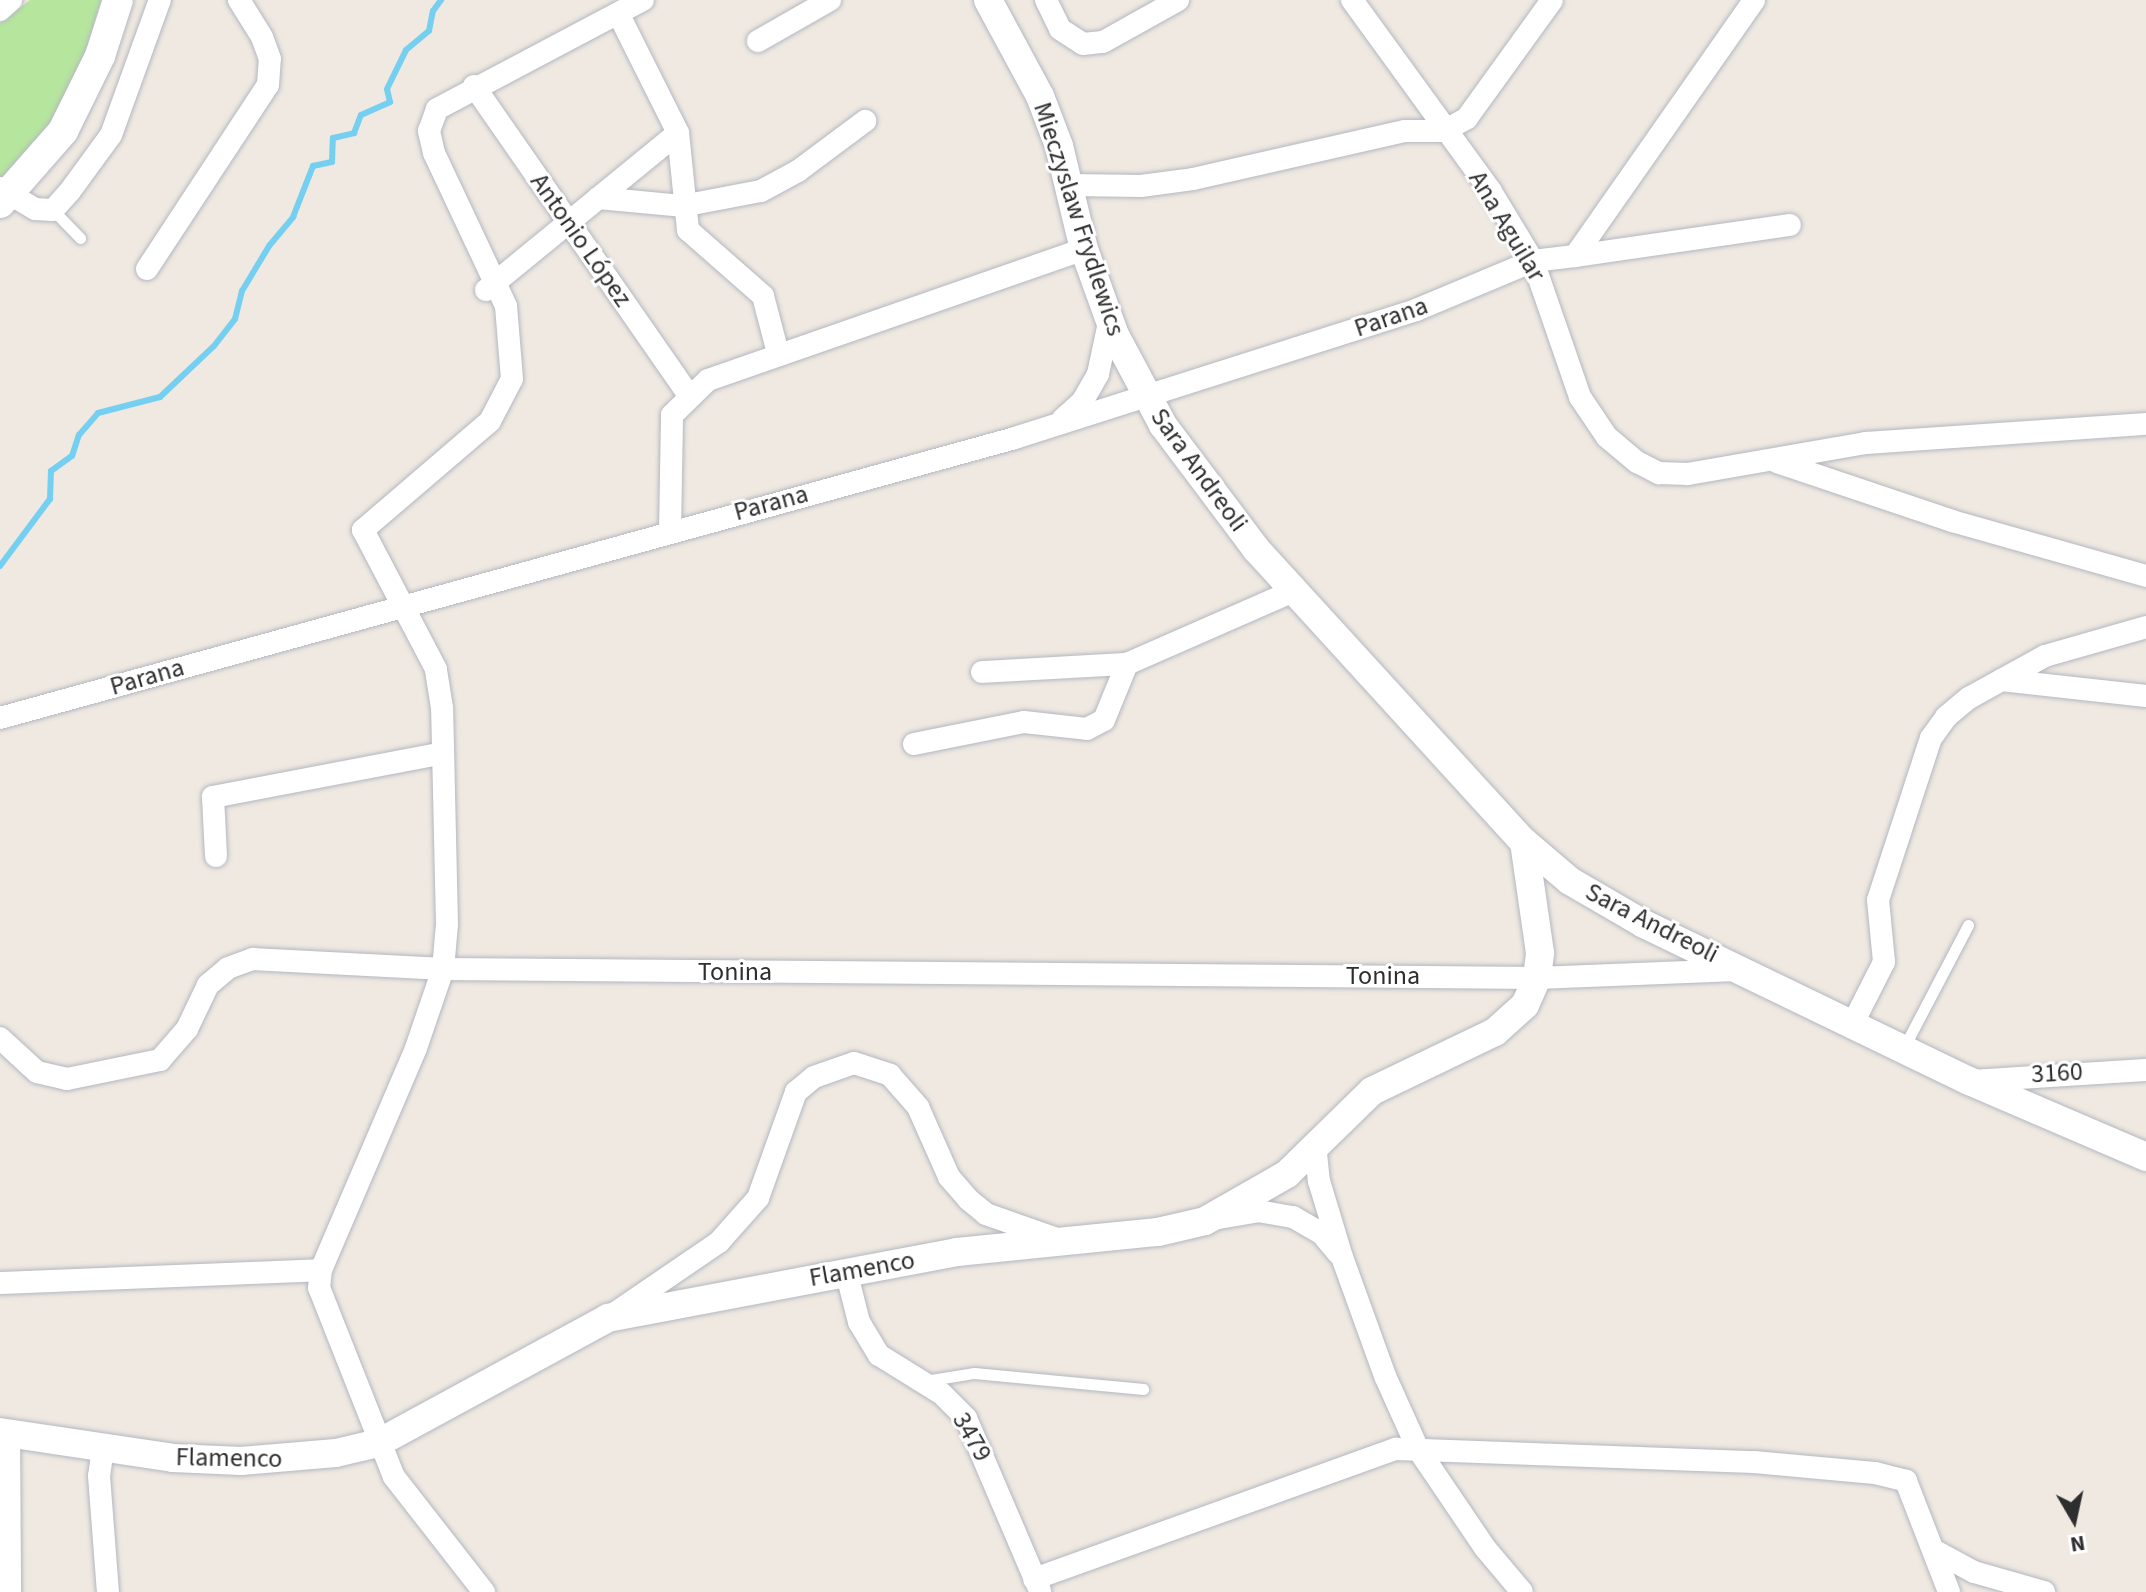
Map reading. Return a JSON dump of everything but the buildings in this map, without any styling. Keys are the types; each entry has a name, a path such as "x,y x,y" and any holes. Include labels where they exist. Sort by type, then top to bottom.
{"main road":[{"path":"3,195 46,157 81,100 118,0"}],"street":[{"path":"0,10 11,0"},
{"path":"3,195 35,209 53,210 111,135 160,0"},
{"path":"147,269 268,85 270,59 251,13 239,0"},
{"path":"484,1592 409,1500 378,1443 319,1288 321,1270 416,1048 443,969 447,924 443,753 436,669 363,530 490,421 512,379 506,306 491,286 434,153 429,131 437,109 474,86 619,15 643,0"},
{"path":"758,41 830,0"},
{"name":"Mieczyslaw Frydlewics","path":"988,0 1040,96 1070,185 1084,249 1110,318 1146,397"},
{"path":"1046,0 1060,29 1083,44 1103,42 1178,0"},
{"name":"Ana Aguilar","path":"1352,0 1444,131 1490,190 1533,261 1580,397 1607,437 1637,462 1659,473 1688,474 1770,460"},
{"path":"1070,185 1141,186 1193,179 1405,131 1444,131 1467,118 1552,0"},
{"path":"1575,256 1754,0"},
{"path":"619,15 678,133 682,206 688,230 763,296 778,353"},
{"name":"Antonio López","path":"474,86 688,394"},
{"path":"598,198 682,206 761,191 798,171 865,121"},
{"path":"491,286 678,133"},
{"name":"Parana","path":"0,718 1056,425 1416,310 1533,261 1790,225"},
{"path":"670,532 668,434 672,415 688,394 708,380 778,353 1084,249"},
{"path":"1056,425 1082,402 1098,374 1110,318"},
{"name":"Sara Andreoli","path":"1146,397 1256,549 1293,591 1524,842 1603,903 1969,1081 2146,1157"},
{"path":"1770,460 1866,443 2146,424"},
{"path":"1770,460 1952,521 2146,576"},
{"path":"982,672 1127,664 1293,591"},
{"path":"1852,1025 1884,962 1878,900 1931,738 1946,717 2001,680 2045,656 2146,627"},
{"path":"914,744 1024,722 1087,729 1104,720 1127,664"},
{"path":"2001,680 2146,696"},
{"path":"216,856 213,797 443,753"},
{"name":"Flamenco","path":"4,1434 103,1448 241,1461 302,1458 378,1443 608,1318 846,1271 1066,1241 1158,1232 1205,1221 1287,1174 1372,1091 1495,1032 1525,1005 1537,978 1539,924 1524,842"},
{"name":"Tonina","path":"0,1038 37,1072 67,1079 160,1060 187,1029 208,985 228,968 253,959 443,969 1537,978 1746,970"},
{"path":"608,1318 719,1242 758,1198 796,1092 814,1077 854,1063 890,1075 918,1107 949,1177 969,1200 986,1214 1066,1241"},
{"name":"3160","path":"1969,1081 2146,1070"},
{"path":"1315,1144 1319,1181 1342,1257 1385,1376 1418,1449 1485,1548 1522,1592"},
{"path":"1205,1221 1258,1211 1293,1217 1322,1234 1342,1257"},
{"path":"0,1283 321,1270"},
{"name":"3479","path":"846,1271 866,1337 879,1355 921,1382 966,1418 1037,1585"},
{"path":"4,1434 10,1592"},
{"path":"103,1448 99,1476 108,1592"},
{"path":"1037,1585 1382,1453 1418,1449 1845,1466 1906,1481 1949,1592"},
{"path":"1935,1551 1974,1572 2044,1592"}],"lane":[{"path":"53,210 80,238"},
{"path":"1903,1049 1968,925"},
{"path":"921,1382 974,1373 1143,1389"}],"green space":[{"path":"30,0 101,0 76,86 9,182 0,177 0,23"}],"waterway":[{"path":"0,566 50,499 51,471 72,456 79,435 98,413 160,397 214,346 235,319 242,291 269,246 293,217 313,166 332,162 333,138 354,133 361,115 390,102 387,89 406,50 429,31 433,11 441,0"}]}
